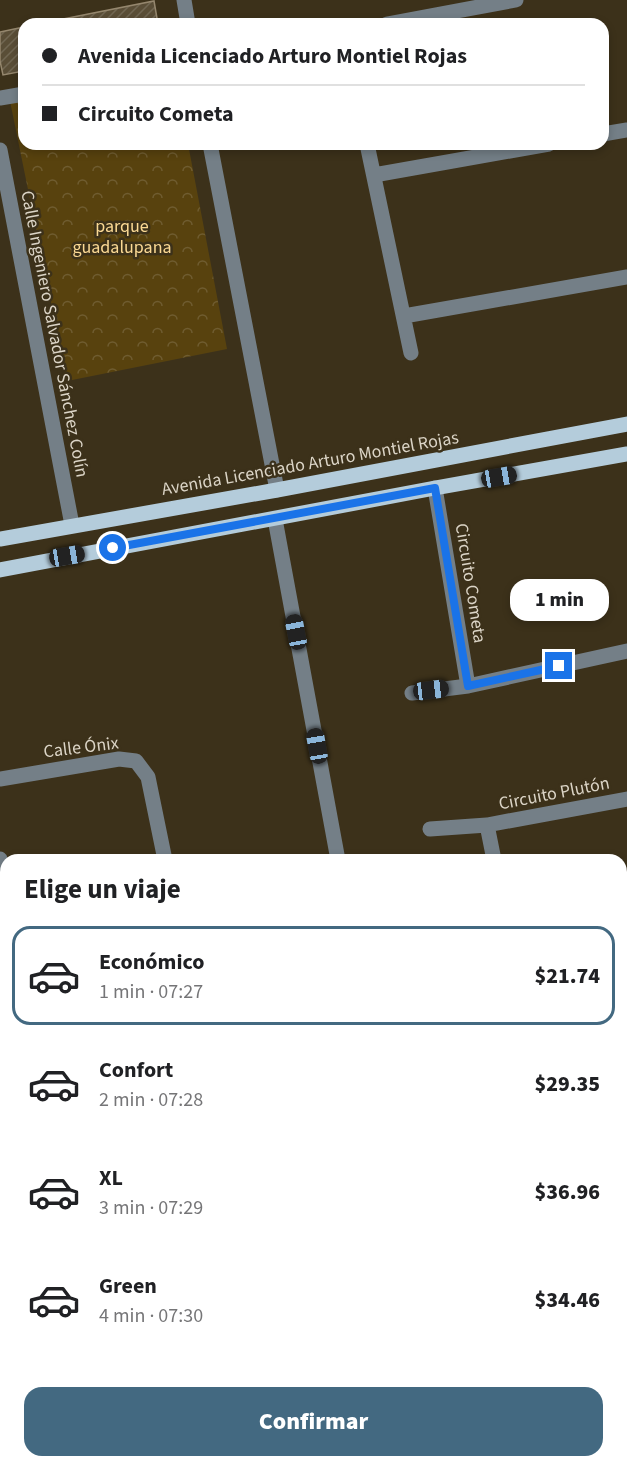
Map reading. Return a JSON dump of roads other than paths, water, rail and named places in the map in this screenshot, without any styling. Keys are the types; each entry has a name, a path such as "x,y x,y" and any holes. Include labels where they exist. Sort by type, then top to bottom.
{"main road":[{"name":"Avenida Licenciado Arturo Montiel Rojas","path":"0,539 627,424"},
{"path":"0,570 627,454"}],"street":[{"path":"184,0 187,18"},
{"path":"419,18 516,0"},
{"path":"0,98 18,95"},
{"path":"609,133 627,130"},
{"name":"Calle Ingeniero Salvador Sánchez Colín","path":"0,150 72,525"},
{"path":"211,150 277,490"},
{"path":"368,150 411,353"},
{"path":"374,175 515,150"},
{"path":"404,316 627,277"},
{"name":"Circuito Cometa","path":"435,488 468,686"},
{"path":"275,519 337,854"},
{"path":"412,693 468,686 627,651"},
{"name":"Calle Ónix","path":"0,779 119,759 136,761 148,777 164,854"},
{"name":"Circuito Plutón","path":"430,830 487,825 627,799"},
{"name":"Circuito Plutón","path":"487,825 493,854"}],"park label":[{"name":"parque guadalupana","path":"122,236"}]}
